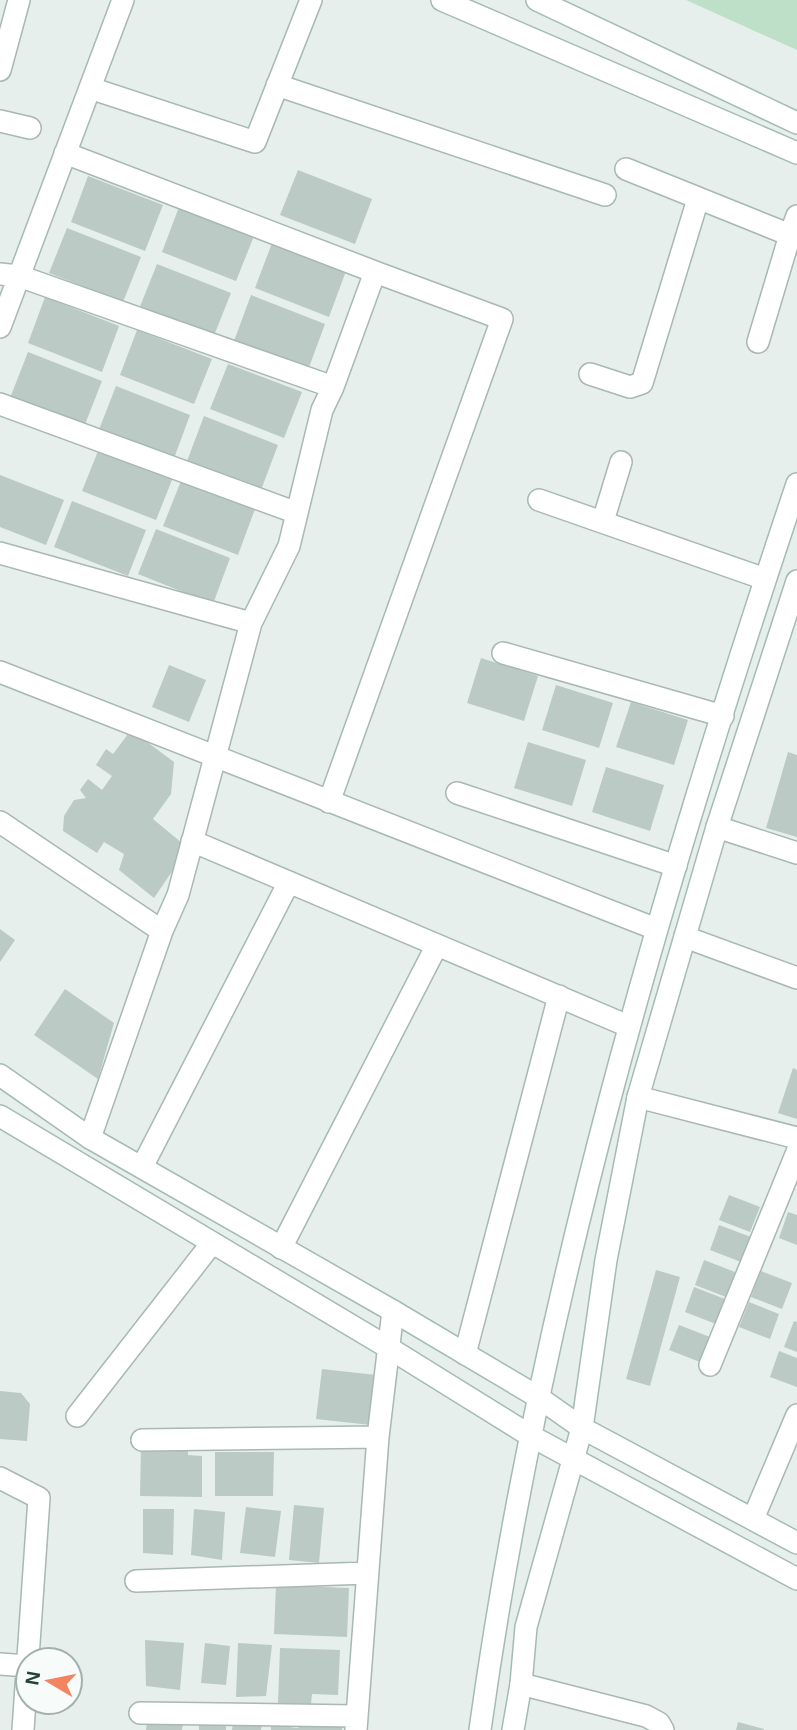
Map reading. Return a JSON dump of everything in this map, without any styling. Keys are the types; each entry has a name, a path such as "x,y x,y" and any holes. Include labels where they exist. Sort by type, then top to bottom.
{"street":[{"path":"0,70 19,0"},
{"path":"0,327 10,275 65,153 123,0"},
{"path":"90,88 255,142 311,0"},
{"path":"442,0 797,153"},
{"path":"537,0 797,123"},
{"path":"277,85 605,195"},
{"path":"0,121 30,128"},
{"path":"65,153 502,319 329,802"},
{"path":"626,169 698,199 793,226 758,342"},
{"path":"590,374 630,387 642,383 698,199"},
{"path":"90,1138 162,931 178,895 251,623 289,546 322,410 375,272"},
{"path":"10,275 333,387"},
{"path":"0,404 297,513"},
{"path":"603,521 621,462"},
{"path":"480,1730 496,1618 529,1435 628,1026 765,579 797,484"},
{"path":"539,500 765,579"},
{"path":"0,552 251,623"},
{"path":"513,1730 527,1627 582,1428 606,1260 638,1097 717,827 796,587"},
{"path":"503,653 723,716"},
{"path":"0,671 656,929"},
{"path":"457,793 676,866"},
{"path":"0,822 162,931"},
{"path":"717,827 797,853"},
{"path":"192,841 628,1026"},
{"path":"142,1167 289,882"},
{"path":"685,937 797,978"},
{"path":"281,1248 437,945"},
{"path":"465,1354 559,996"},
{"path":"0,1075 90,1138 393,1311 538,1397 582,1428 797,1543"},
{"path":"638,1097 797,1138"},
{"path":"0,1115 529,1435 797,1579"},
{"path":"710,1365 797,1152"},
{"path":"77,1416 212,1243"},
{"path":"140,1713 356,1723 378,1437 393,1311"},
{"path":"753,1519 797,1415"},
{"path":"142,1440 378,1437"},
{"path":"0,1478 39,1498 28,1646"},
{"path":"136,1581 367,1573"},
{"path":"521,1684 646,1716 659,1723 663,1730"}],"green space":[{"path":"686,0 797,0 797,50"}],"building":[{"path":"298,170 372,199 355,244 280,215"},
{"path":"88,176 163,205 145,251 71,222"},
{"path":"179,207 254,236 236,281 162,252"},
{"path":"67,228 141,257 123,302 49,273"},
{"path":"272,243 346,271 329,317 255,288"},
{"path":"157,264 231,293 213,338 139,309"},
{"path":"251,295 325,324 308,370 234,341"},
{"path":"45,297 119,326 102,372 28,343"},
{"path":"137,330 212,359 194,404 120,375"},
{"path":"28,352 102,381 84,427 10,398"},
{"path":"228,364 302,392 284,438 210,409"},
{"path":"116,386 190,415 173,461 98,432"},
{"path":"204,416 278,445 261,490 187,461"},
{"path":"100,446 174,475 156,520 82,491"},
{"path":"0,475 64,500 46,545 0,527"},
{"path":"181,481 255,509 238,555 163,526"},
{"path":"72,501 146,530 128,576 54,547"},
{"path":"156,529 230,558 213,604 138,574"},
{"path":"481,658 538,676 524,721 467,703"},
{"path":"169,665 206,680 189,722 152,707"},
{"path":"556,685 613,703 599,748 542,730"},
{"path":"631,702 688,720 674,765 616,747"},
{"path":"131,730 174,762 171,794 153,819 188,848 154,898 119,870 124,854 104,842 97,853 63,831 64,816 74,800 86,798 80,790 88,779 102,790 112,776 96,765 106,749 113,754"},
{"path":"528,742 586,760 572,806 514,788"},
{"path":"788,752 797,755 797,837 766,828"},
{"path":"606,767 664,785 650,831 592,812"},
{"path":"0,929 15,940 0,962"},
{"path":"65,989 114,1023 98,1079 34,1035"},
{"path":"793,1068 797,1070 797,1119 778,1113"},
{"path":"729,1195 760,1207 750,1232 719,1220"},
{"path":"788,1212 797,1215 797,1245 779,1238"},
{"path":"719,1225 751,1237 741,1262 710,1250"},
{"path":"704,1260 735,1272 726,1297 695,1285"},
{"path":"656,1270 680,1277 650,1386 626,1379"},
{"path":"761,1271 792,1283 782,1309 751,1297"},
{"path":"694,1287 725,1299 716,1324 685,1312"},
{"path":"749,1302 779,1314 770,1339 739,1327"},
{"path":"794,1321 797,1322 797,1352 784,1347"},
{"path":"679,1325 710,1337 700,1362 669,1350"},
{"path":"779,1351 797,1358 797,1387 770,1377"},
{"path":"322,1369 376,1375 371,1425 316,1419"},
{"path":"0,1391 21,1393 30,1404 27,1441 0,1439"},
{"path":"141,1445 188,1446 188,1455 202,1456 202,1497 140,1496"},
{"path":"215,1452 274,1452 273,1496 215,1496"},
{"path":"294,1505 324,1508 319,1563 289,1560"},
{"path":"246,1507 281,1511 275,1557 240,1553"},
{"path":"143,1509 174,1509 173,1555 143,1553"},
{"path":"194,1509 225,1512 222,1560 191,1555"},
{"path":"276,1585 349,1588 347,1637 274,1634"},
{"path":"145,1640 184,1643 180,1690 146,1686"},
{"path":"205,1643 230,1646 226,1685 201,1683"},
{"path":"238,1643 272,1645 266,1696 236,1697"},
{"path":"280,1648 340,1650 338,1695 312,1694 311,1704 278,1703"},
{"path":"199,1721 226,1722 226,1730 199,1730"},
{"path":"183,1722 182,1730 146,1730 147,1723"},
{"path":"301,1722 343,1723 342,1730 271,1730 271,1725 298,1728"},
{"path":"738,1722 764,1729 764,1730 736,1730"},
{"path":"233,1723 262,1724 261,1730 232,1730"}]}
